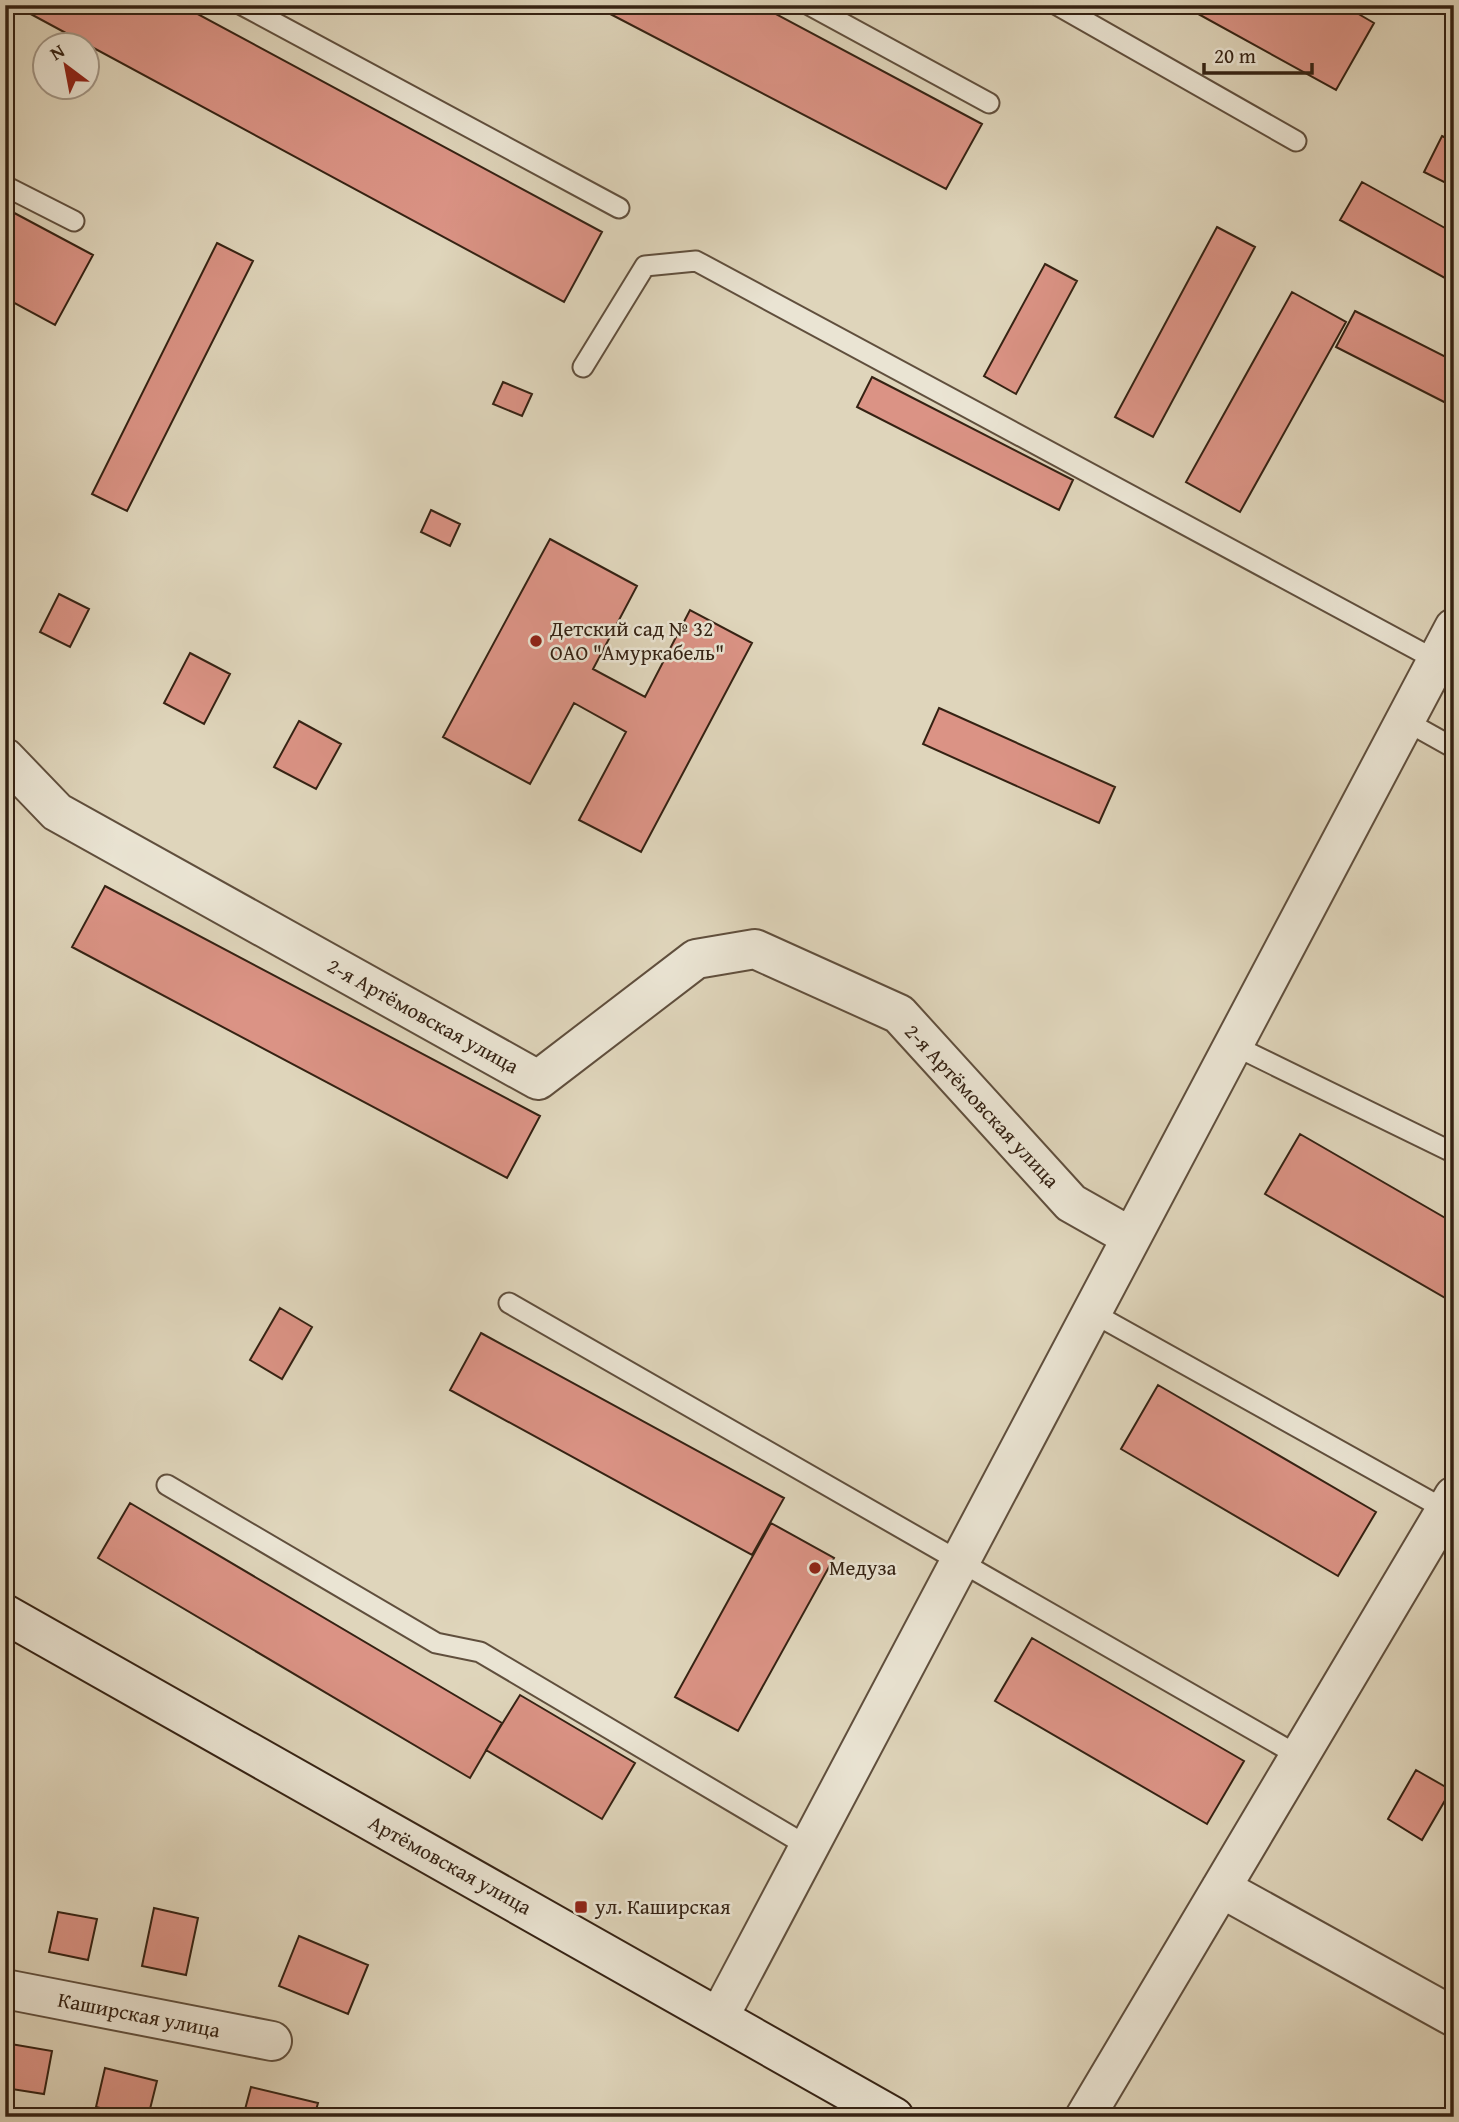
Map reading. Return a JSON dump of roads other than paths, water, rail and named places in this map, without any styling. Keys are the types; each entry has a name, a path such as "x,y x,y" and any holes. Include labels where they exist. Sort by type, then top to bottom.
{"street":[{"path":"719,2017 1445,644"},
{"name":"2-я Артёмовская улица","path":"5,758 57,812 538,1080 696,959 755,949 899,1014 1071,1203 1131,1237"},
{"path":"1084,2117 1450,1503"},
{"name":"Артёмовская улица","path":"5,1614 894,2117"},
{"path":"1221,1888 1454,2017"},
{"name":"Каширская улица","path":"5,1989 272,2041"}],"lane":[{"path":"242,5 619,208"},
{"path":"809,5 989,103"},
{"path":"1057,5 1296,141"},
{"path":"5,186 74,221"},
{"path":"583,367 645,266 696,261 1445,644"},
{"path":"1404,720 1454,748"},
{"path":"1233,1045 1454,1153"},
{"path":"509,1303 1299,1756"},
{"path":"1091,1312 1450,1503"},
{"path":"167,1485 436,1643 480,1652 808,1847"}],"place":[{"name":"Детский сад № 32 ОАО \"Амуркабель\"","path":"536,641"},
{"name":"Медуза","path":"815,1568"},
{"name":"ул. Каширская","path":"581,1907"}]}
